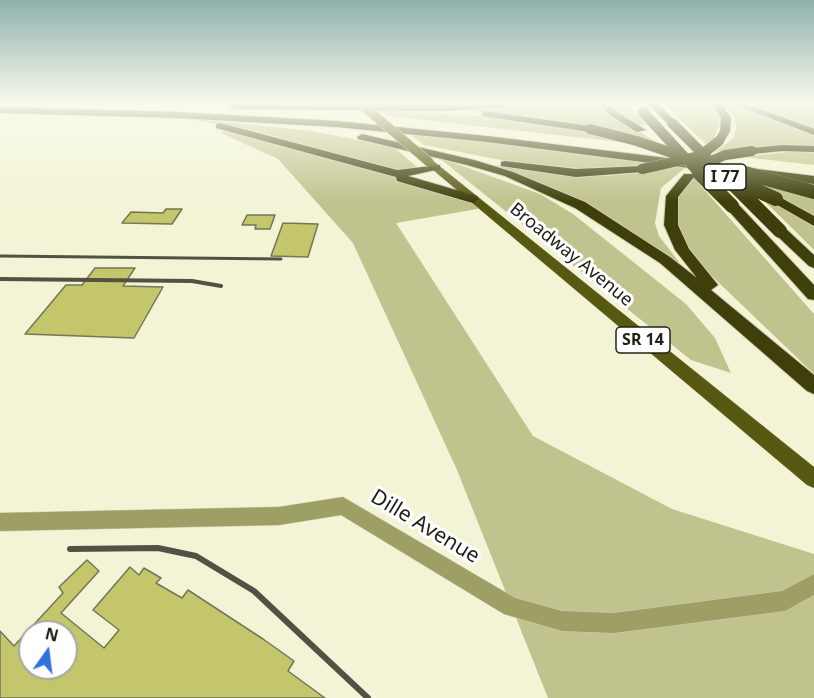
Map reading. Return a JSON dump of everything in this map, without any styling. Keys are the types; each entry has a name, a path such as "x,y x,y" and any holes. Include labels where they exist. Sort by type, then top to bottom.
{"highway":[{"path":"265,137 472,199"},
{"path":"362,137 556,171 604,173 642,170 700,156 722,137"},
{"path":"362,137 501,171 572,201 656,253 814,386"},
{"path":"464,137 814,180"},
{"path":"546,137 814,169"},
{"path":"620,137 684,157 776,199 814,222"},
{"path":"654,137 719,164 814,192"},
{"name":"I 77","path":"664,137 814,295"},
{"name":"I 77","path":"686,137 814,262"},
{"path":"793,367 707,281 678,242 671,225 670,204 676,189 705,163 726,155 752,151 782,148 814,149"},
{"path":"359,164 405,174 432,164"}],"main road":[{"name":"Broadway Avenue","path":"400,137 472,199 814,479"}],"street":[{"name":"Dille Avenue","path":"0,522 279,516 343,506 511,607 562,621 614,623 785,601 814,584"}],"green space":[{"path":"229,137 258,137 473,199 483,208 396,223 533,436 672,509 814,554 814,698 548,698 457,470 353,243 278,159"},
{"path":"275,137 341,137 394,147 418,168 411,172 388,169"},
{"path":"413,137 446,137 661,162 590,169 517,163 424,145"},
{"path":"572,137 609,137 638,144"},
{"path":"624,137 647,137 656,142"},
{"path":"698,137 715,137 707,145"},
{"path":"814,137 814,146 765,146 715,152 734,138"},
{"path":"788,152 814,152 814,165 744,157"},
{"path":"438,157 540,194 573,214 686,304 715,338 731,373 691,360"},
{"path":"495,165 571,175 604,176 683,166 685,168 661,188 655,223 659,236 679,262 675,262 607,216 580,201"},
{"path":"693,177 814,314 814,374 691,256 679,236 673,212 675,198"},
{"path":"750,178 814,195 814,217 758,185"},
{"path":"754,191 814,227 814,250 795,231"}],"building":[{"path":"166,209 182,209 172,224 122,223 131,212 163,213"},
{"path":"247,215 275,215 270,229 255,229 256,225 242,225"},
{"path":"283,223 318,224 308,257 271,256"},
{"path":"95,268 135,268 123,286 163,287 134,338 25,334 66,285 82,285"},
{"path":"87,560 99,571 61,613 70,620 38,620 63,593 59,587"},
{"path":"130,567 139,575 144,568 161,578 156,583 182,598 188,590 294,661 288,671 325,698 0,698 0,631 14,646 18,642 18,680 78,680 78,627 104,648 119,630 93,610"}],"railway":[{"path":"0,256 281,259"},
{"path":"0,279 192,281 221,286"},
{"path":"70,549 158,548 196,556 254,591 368,698"}]}
